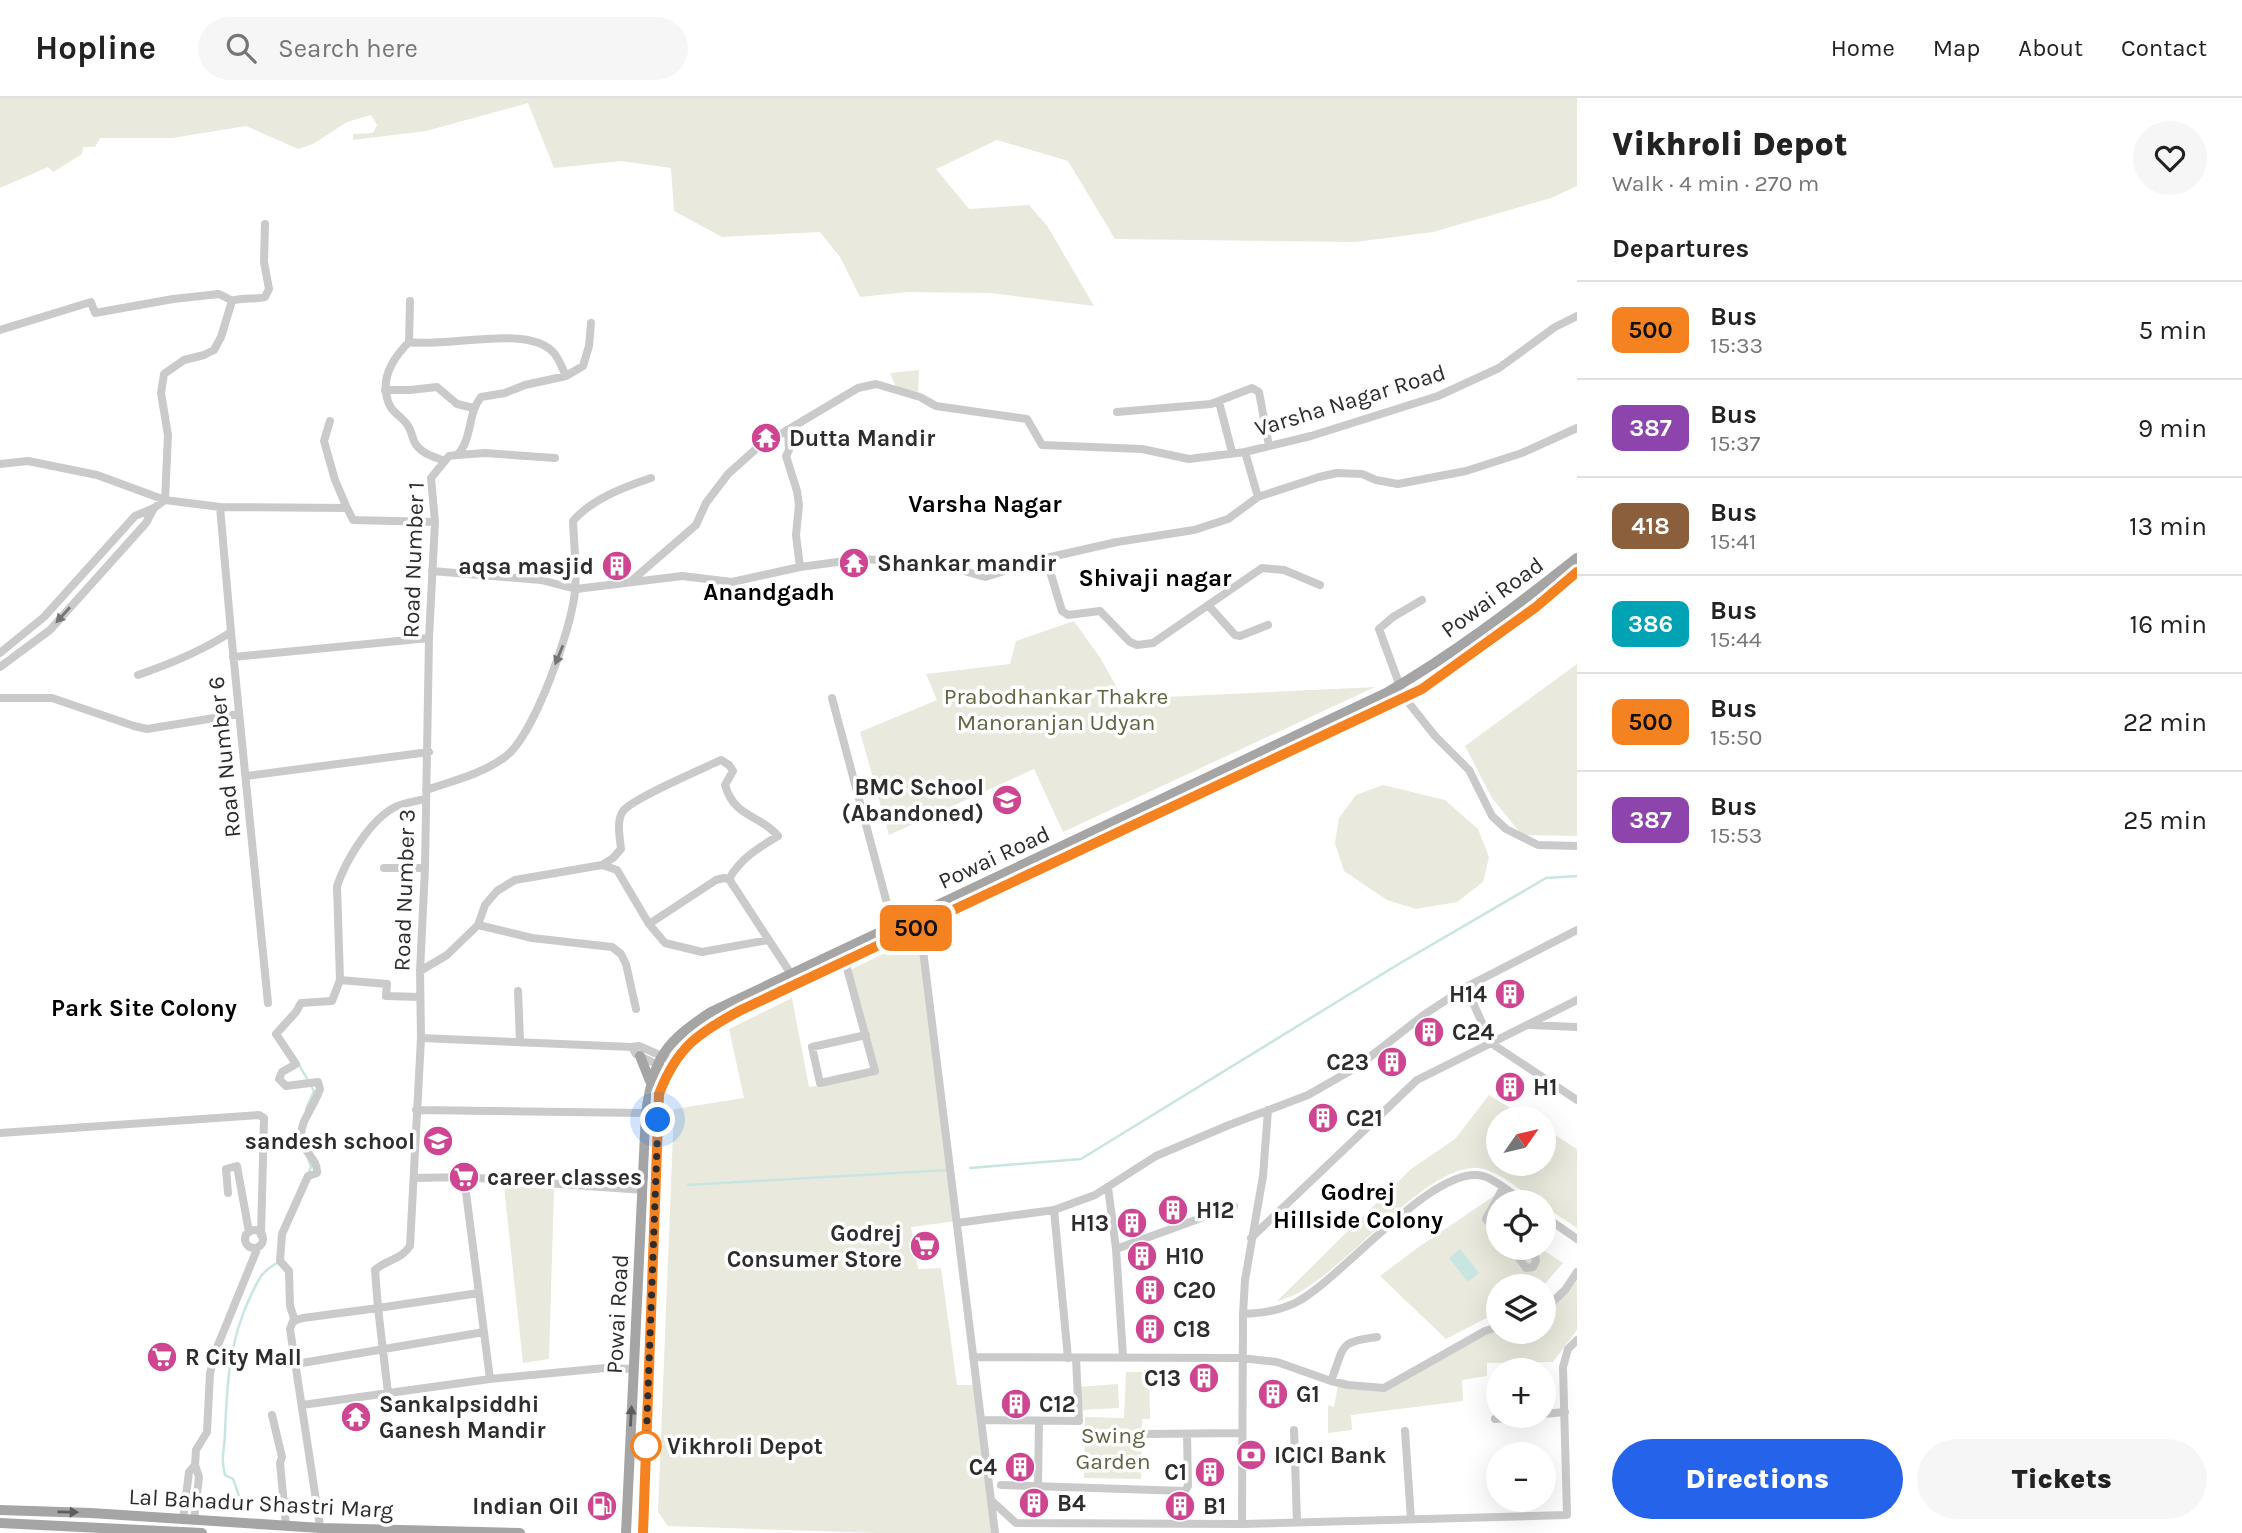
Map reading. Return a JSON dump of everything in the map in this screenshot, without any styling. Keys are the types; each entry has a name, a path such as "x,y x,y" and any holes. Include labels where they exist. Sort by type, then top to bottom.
{"main road":[{"name":"Powai Road","path":"643,1533 659,1094 671,1066 692,1040 717,1023 1300,740 1400,685 1517,604 1577,558"},
{"name":"Powai Road","path":"626,1533 646,1113 650,1082 659,1059 682,1031 711,1012 894,925 1300,740 1422,689 1536,607 1577,572"},
{"path":"636,1051 650,1082"},
{"name":"Lal Bahadur Shastri Marg","path":"0,1510 91,1513 286,1526 321,1531 520,1533"},
{"name":"Lal Bahadur Shastri Marg","path":"0,1523 202,1533"}],"street":[{"path":"0,330 91,302 95,313 219,294 233,300 265,297 269,289 264,262 265,225"},
{"path":"165,500 168,435 161,393 164,374 184,359 214,350 233,300"},
{"path":"410,301 409,342 389,368 385,390 391,408 408,426 415,445 427,454 446,461"},
{"name":"Varsha Nagar Road","path":"1258,497 1245,452 1311,436 1438,396 1499,368 1555,327 1577,316"},
{"path":"457,455 466,444 474,408 481,397 566,376 583,366 589,346 590,323"},
{"path":"409,342 425,345 510,337 542,344 554,352 566,376"},
{"path":"629,582 696,526 706,503 728,474 757,448 858,388 876,384 920,397 936,406 1027,419 1042,445 1142,449 1189,459 1245,452"},
{"path":"385,390 437,387 457,404 474,408"},
{"path":"1117,412 1211,404 1252,388 1259,392 1269,446"},
{"path":"1219,401 1232,452"},
{"path":"330,421 324,441 335,480 353,520 435,522"},
{"path":"432,571 541,580 576,589 682,576 732,582 800,567 860,559 936,563 985,577 1046,558 1117,542 1194,530 1228,519 1258,497 1337,474 1362,474 1398,484 1466,471 1522,453 1577,428"},
{"path":"788,431 789,450 786,456 799,505 796,535 800,567"},
{"path":"457,455 485,453 555,458"},
{"name":"Road Number 1","path":"426,794 429,752 429,638 435,522 431,478 449,456 457,455"},
{"path":"0,464 28,461 97,475 165,500 220,507 347,508"},
{"name":"Road Number 3","path":"378,1308 375,1270 382,1263 405,1253 410,1246 421,1038 420,971 426,794 477,773 505,758 520,744 565,642 572,616 576,589 573,521 580,513 626,486 651,478"},
{"path":"0,653 44,617 135,516 165,500"},
{"name":"Road Number 6","path":"220,507 268,1003"},
{"path":"0,667 50,629 146,523 154,508"},
{"path":"114,539 123,549"},
{"path":"1046,558 1062,611 1068,615 1100,611 1130,642 1138,645 1153,643 1262,568 1284,570 1320,585"},
{"path":"79,578 88,587"},
{"path":"1422,600 1393,617 1379,629 1404,697 1435,736 1469,770 1492,816 1506,829 1538,845 1577,846"},
{"path":"1208,605 1236,635 1241,636 1268,625"},
{"path":"138,676 166,666 231,632"},
{"path":"22,637 29,647"},
{"path":"233,657 429,638"},
{"path":"0,698 52,698 147,729 239,714"},
{"path":"832,698 896,937"},
{"path":"246,776 429,752"},
{"path":"420,971 447,956 478,925 485,905 497,891 515,880 602,865 621,849 619,825 623,811 647,796 721,760 733,771 725,785 729,798 747,816 773,830 778,836 754,850 738,864 729,879"},
{"path":"295,1321 290,1306 289,1271 280,1261 282,1234 308,1176 317,1173 316,1163 305,1152 301,1139 302,1128 320,1089 318,1082 286,1086 279,1079 282,1072 296,1064 276,1034 301,1003 332,1001 340,980 337,886 368,830 396,806 426,794"},
{"path":"602,865 617,870 649,924 664,943 702,952 768,940"},
{"path":"384,868 425,868"},
{"path":"649,924 716,880 729,879 791,974"},
{"path":"478,925 532,938 612,947 621,954 626,964 636,1009"},
{"path":"957,1223 1054,1210 1095,1195 1156,1156 1308,1095 1357,1067 1466,986 1577,930"},
{"path":"923,950 995,1533"},
{"path":"845,961 866,1035 874,1072 820,1083 812,1047 866,1035"},
{"path":"340,980 387,985 386,996 420,997"},
{"path":"1466,986 1491,1043 1577,1100"},
{"path":"518,991 520,1042"},
{"path":"1251,1238 1417,1080 1577,1000"},
{"path":"1527,1024 1577,1027"},
{"path":"421,1038 636,1051 671,1066"},
{"path":"416,1110 646,1113"},
{"path":"1242,1524 1241,1358 1245,1280 1263,1176 1268,1110"},
{"path":"0,1133 259,1115 264,1118 262,1241 218,1346 211,1373 207,1432 196,1450 195,1465 189,1472 188,1520"},
{"path":"228,1193 226,1169 237,1166 249,1231 245,1237 246,1244 251,1248 258,1247"},
{"path":"1243,1314 1269,1312 1295,1303 1314,1292 1378,1234 1453,1180 1469,1175 1485,1176 1506,1190"},
{"path":"464,1177 490,1379"},
{"path":"415,1178 464,1177 643,1190"},
{"path":"1108,1187 1116,1249 1123,1357"},
{"path":"1116,1249 1234,1206"},
{"path":"981,1420 1079,1421 1054,1210"},
{"path":"1556,1225 1577,1240"},
{"path":"249,1231 256,1231 261,1235"},
{"path":"1520,1260 1527,1268 1533,1267 1536,1260"},
{"path":"1556,1299 1577,1272"},
{"path":"321,1531 290,1329 295,1321 479,1293"},
{"path":"378,1308 388,1393"},
{"path":"974,1357 1241,1358 1277,1362 1331,1381 1384,1388 1486,1331"},
{"path":"296,1364 484,1332"},
{"path":"1331,1381 1345,1344 1351,1340 1377,1337"},
{"path":"993,1502 1016,1523 1242,1524 1567,1515 1563,1367 1568,1349 1577,1340"},
{"path":"302,1405 490,1379 605,1368 633,1369"},
{"path":"1556,1413 1565,1412"},
{"path":"272,1415 282,1457 280,1463 286,1526"},
{"path":"1038,1486 1040,1422"},
{"path":"1294,1430 1297,1522"},
{"path":"1405,1431 1411,1519"},
{"path":"1144,1434 1242,1433"},
{"path":"1001,1485 1185,1491 1188,1486 1187,1434"}],"green space":[{"path":"0,98 1577,98 1577,186 1551,198 1433,232 1355,242 1115,239 1068,161 997,140 936,169 969,209 1029,205 1048,227 1094,306 991,293 907,292 860,297 840,257 820,232 722,237 674,211 671,168 621,161 554,168 528,103 426,131 353,140 353,134 373,133 377,125 371,115 347,122 313,144 298,149 246,126 172,138 100,138 95,147 83,147 82,154 53,172 48,167 0,188"},
{"path":"919,370 918,392 896,387 890,373"},
{"name":"Prabodhankar Thakre Manoranjan Udyan","path":"1074,621 1101,659 1123,699 1375,687 1063,832 1034,769 889,835 860,732 937,700 926,674 1010,664 1016,641"},
{"path":"1577,664 1577,836 1522,835 1492,798 1465,746"},
{"path":"1383,785 1445,800 1478,829 1489,857 1483,882 1457,902 1416,909 1387,900 1344,871 1335,843 1339,818 1356,795"},
{"path":"922,935 957,1221 911,1227 918,1269 941,1268 957,1385 976,1385 991,1533 878,1533 668,1526 658,1512 674,1109 744,1098 729,1029 792,998 809,1087 873,1076 850,970"},
{"path":"1489,1095 1507,1106 1486,1106 1486,1170 1464,1169 1438,1180 1411,1199 1327,1273 1301,1291 1277,1301 1411,1169 1455,1139"},
{"path":"1556,1136 1577,1149 1577,1228 1556,1214 1556,1190 1521,1190 1500,1176 1556,1176"},
{"path":"504,1186 554,1189 549,1359 523,1363"},
{"path":"1486,1201 1486,1260 1556,1258 1563,1263 1553,1274 1486,1274 1486,1318 1446,1339 1380,1276"},
{"path":"1577,1276 1577,1330 1556,1358 1486,1358 1486,1376 1462,1380 1463,1401 1351,1415 1352,1430 1328,1433 1328,1405 1334,1407 1338,1385 1386,1385 1486,1335 1486,1344 1556,1344 1556,1296"},
{"name":"Swing Garden","path":"1126,1372 1149,1372 1150,1419 1142,1419 1141,1479 1084,1478 1085,1417 1124,1418"},
{"path":"1118,1384 1119,1408 1080,1410 1078,1387"}],"water":[{"path":"1460,1249 1479,1273 1468,1282 1449,1258"}],"waterway":[{"path":"970,1168 1081,1159 1397,965 1546,878 1577,876"},
{"path":"298,1063 314,1091 306,1109"},
{"path":"307,1155 311,1167 309,1172"},
{"path":"688,1185 948,1170"},
{"path":"243,1507 233,1479 225,1475 223,1463 230,1362 238,1329 251,1295 264,1273 277,1263"}],"bus line":[{"name":"500","path":"643,1533 659,1094 673,1061 692,1040 741,1010 1422,689 1536,607 1577,572"}],"place":[{"name":"Dutta Mandir","path":"766,438"},
{"name":"Shankar mandir","path":"854,563"},
{"name":"aqsa masjid","path":"617,566"},
{"name":"BMC School (Abandoned)","path":"1007,800"},
{"name":"H14","path":"1510,994"},
{"name":"C24","path":"1429,1032"},
{"name":"C23","path":"1392,1062"},
{"name":"H1","path":"1510,1087"},
{"name":"C21","path":"1323,1118"},
{"name":"sandesh school","path":"438,1141"},
{"name":"career classes","path":"464,1177"},
{"name":"H12","path":"1173,1210"},
{"name":"H13","path":"1132,1223"},
{"name":"Godrej Consumer Store","path":"925,1246"},
{"name":"H10","path":"1142,1256"},
{"name":"C20","path":"1150,1290"},
{"name":"C18","path":"1150,1329"},
{"name":"R City Mall","path":"162,1357"},
{"name":"C13","path":"1204,1378"},
{"name":"G1","path":"1273,1394"},
{"name":"C12","path":"1016,1404"},
{"name":"Sankalpsiddhi Ganesh Mandir","path":"356,1417"},
{"name":"Vikhroli Depot","path":"646,1446"},
{"name":"ICICI Bank","path":"1251,1455"},
{"name":"C4","path":"1020,1467"},
{"name":"C1","path":"1210,1472"},
{"name":"B4","path":"1034,1503"},
{"name":"Indian Oil","path":"602,1506"},
{"name":"B1","path":"1180,1506"}],"district":[{"name":"Varsha Nagar","path":"985,504"},
{"name":"Shivaji nagar","path":"1155,578"},
{"name":"Anandgadh","path":"769,592"},
{"name":"Park Site Colony","path":"144,1008"},
{"name":"Godrej Hillside Colony","path":"1358,1206"}],"route":[{"path":"646,1446 658,1120"}]}
